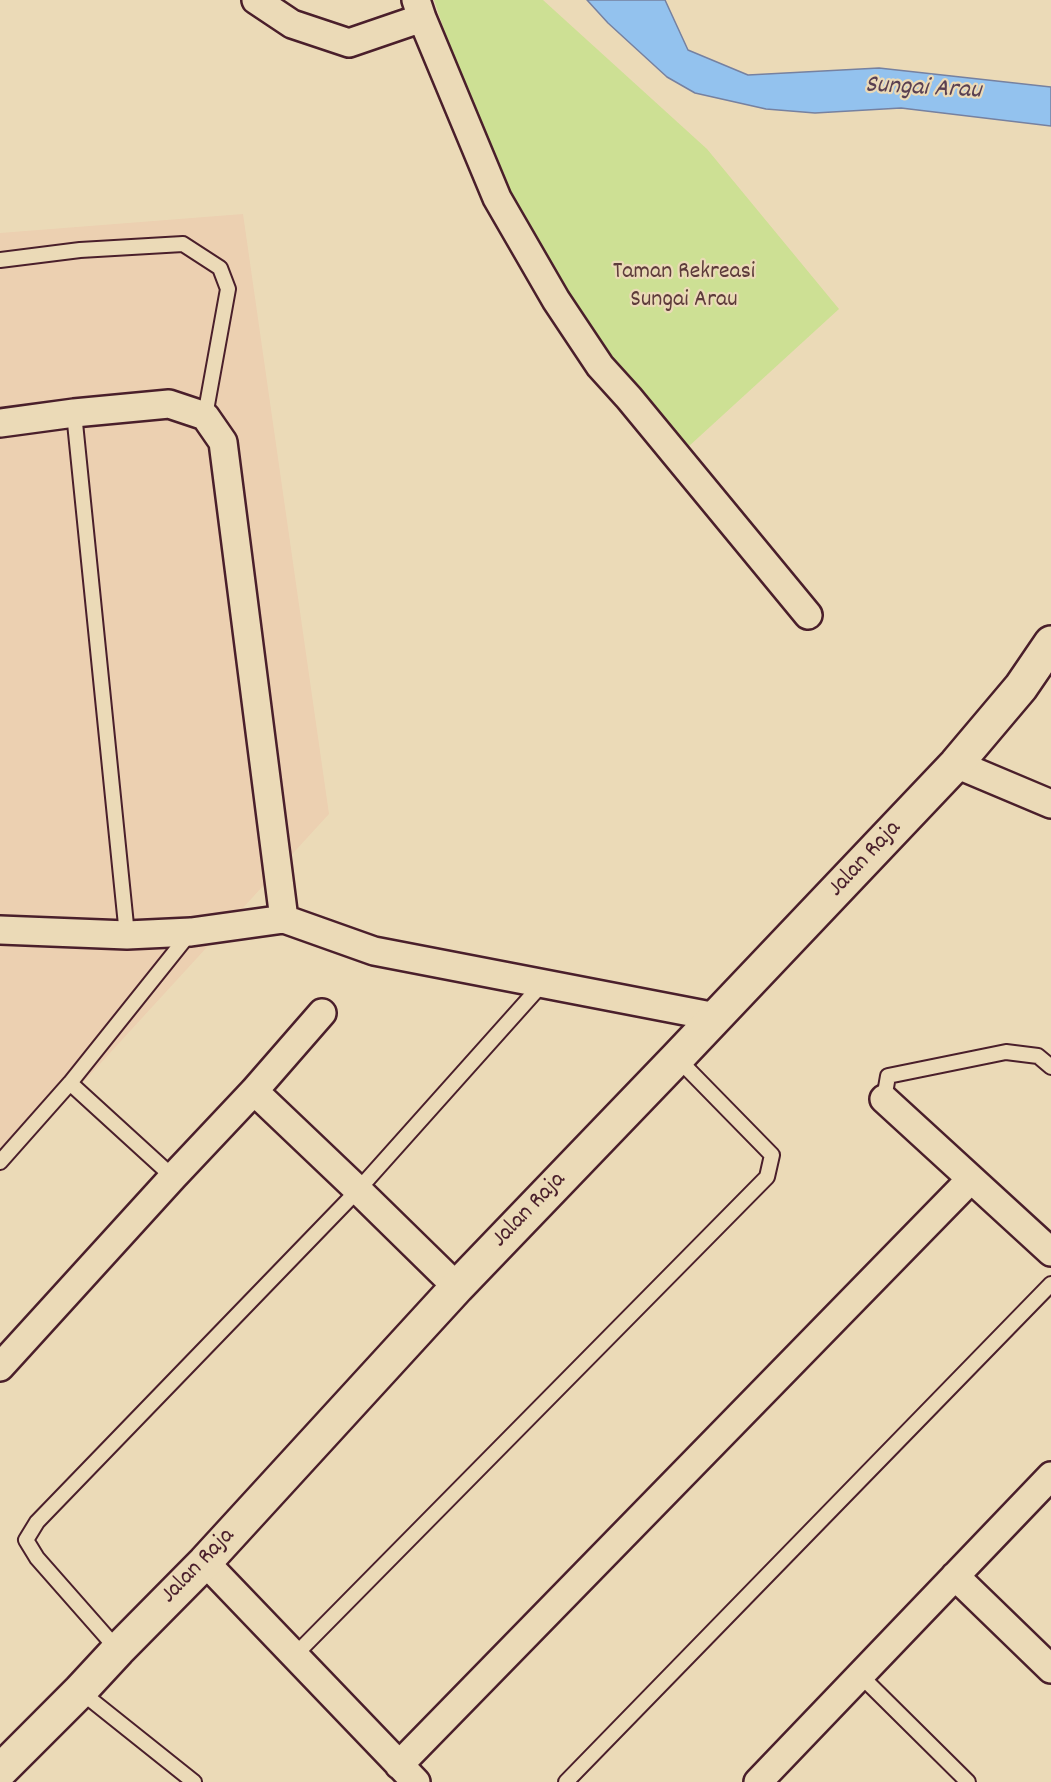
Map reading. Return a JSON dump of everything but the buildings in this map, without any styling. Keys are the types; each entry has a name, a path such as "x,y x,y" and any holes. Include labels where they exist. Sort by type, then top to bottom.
{"street":[{"path":"256,0 292,24 349,43 419,9 497,198 556,300 600,366 808,615"},
{"path":"0,423 169,404 205,416 223,442 284,919"},
{"name":"Jalan Raja","path":"0,1771 206,1562 456,1287 956,764 1021,687 1051,643"},
{"path":"956,764 1051,804"},
{"path":"0,930 127,935 191,932 284,919 374,951 716,1017"},
{"path":"0,1367 322,1013"},
{"path":"254,1090 456,1287"},
{"path":"884,1100 1051,1251"},
{"path":"206,1562 407,1773 971,1179"},
{"path":"766,1779 860,1675 1051,1476"},
{"path":"955,1576 1051,1669"}],"lane":[{"path":"0,260 80,250 183,244 220,268 228,289 205,416"},
{"path":"74,413 127,935"},
{"path":"0,1162 70,1083 191,932"},
{"path":"118,1650 37,1558 26,1540 37,1522 358,1190 543,984"},
{"path":"884,1100 888,1076 1006,1052 1038,1056 1051,1067"},
{"path":"294,1656 767,1177 772,1155 677,1058"},
{"path":"70,1083 172,1177"},
{"path":"566,1782 1051,1284"},
{"path":"860,1675 968,1782"},
{"path":"80,1691 194,1782"}],"shaded area":[{"path":"243,214 329,814 0,1173 0,233"}],"green space":[{"name":"Taman Rekreasi Sungai Arau","path":"434,0 543,0 707,149 839,309 688,447 600,356 491,169"}],"water":[{"name":"Sungai Arau","path":"587,0 665,0 688,50 748,75 879,68 1051,87 1051,126 901,108 815,113 766,109 695,93 667,77 608,23"}]}
